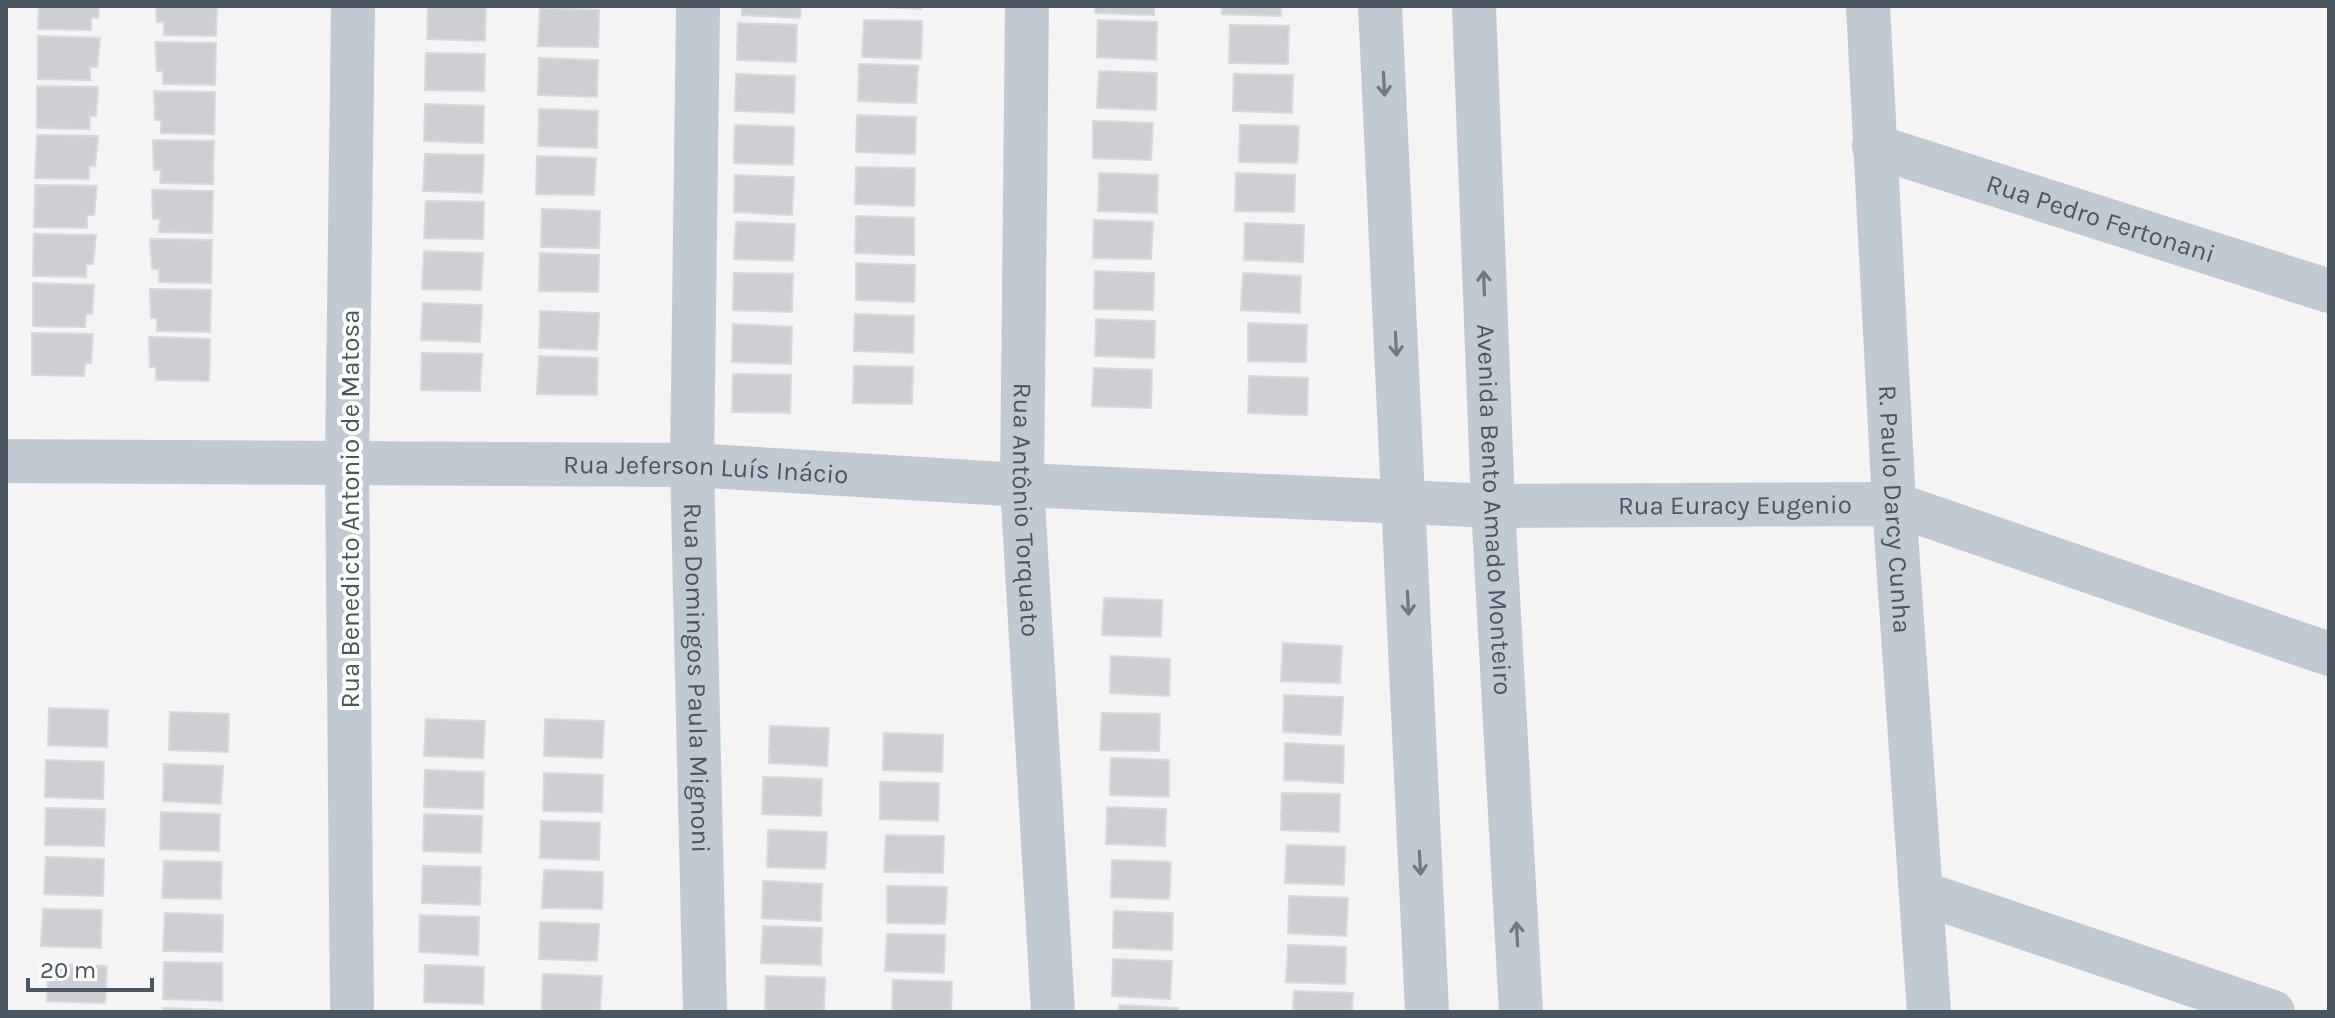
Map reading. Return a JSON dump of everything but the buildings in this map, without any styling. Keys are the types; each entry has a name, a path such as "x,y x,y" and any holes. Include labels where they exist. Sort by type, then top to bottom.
{"street":[{"name":"Rua Benedicto Antonio de Matosa","path":"352,1012 347,463 353,6"},
{"name":"Rua Domingos Paula Mignoni","path":"698,6 692,465 705,1012"},
{"name":"Rua Antônio Torquato","path":"1027,6 1022,485 1053,1012"},
{"path":"1380,6 1427,1012"},
{"name":"Avenida Bento Amado Monteiro","path":"1474,6 1493,506 1521,1012"},
{"name":"R. Paulo Darcy Cunha","path":"1868,6 1894,504 1929,1012"},
{"name":"Rua Pedro Fertonani","path":"1874,146 2329,291"},
{"name":"Rua Jeferson Luís Inácio","path":"6,461 692,465 1022,485 1403,502"},
{"name":"Rua Euracy Eugenio","path":"1403,502 1493,506 1894,504 2329,654"},
{"path":"1922,893 2273,1012"}]}
